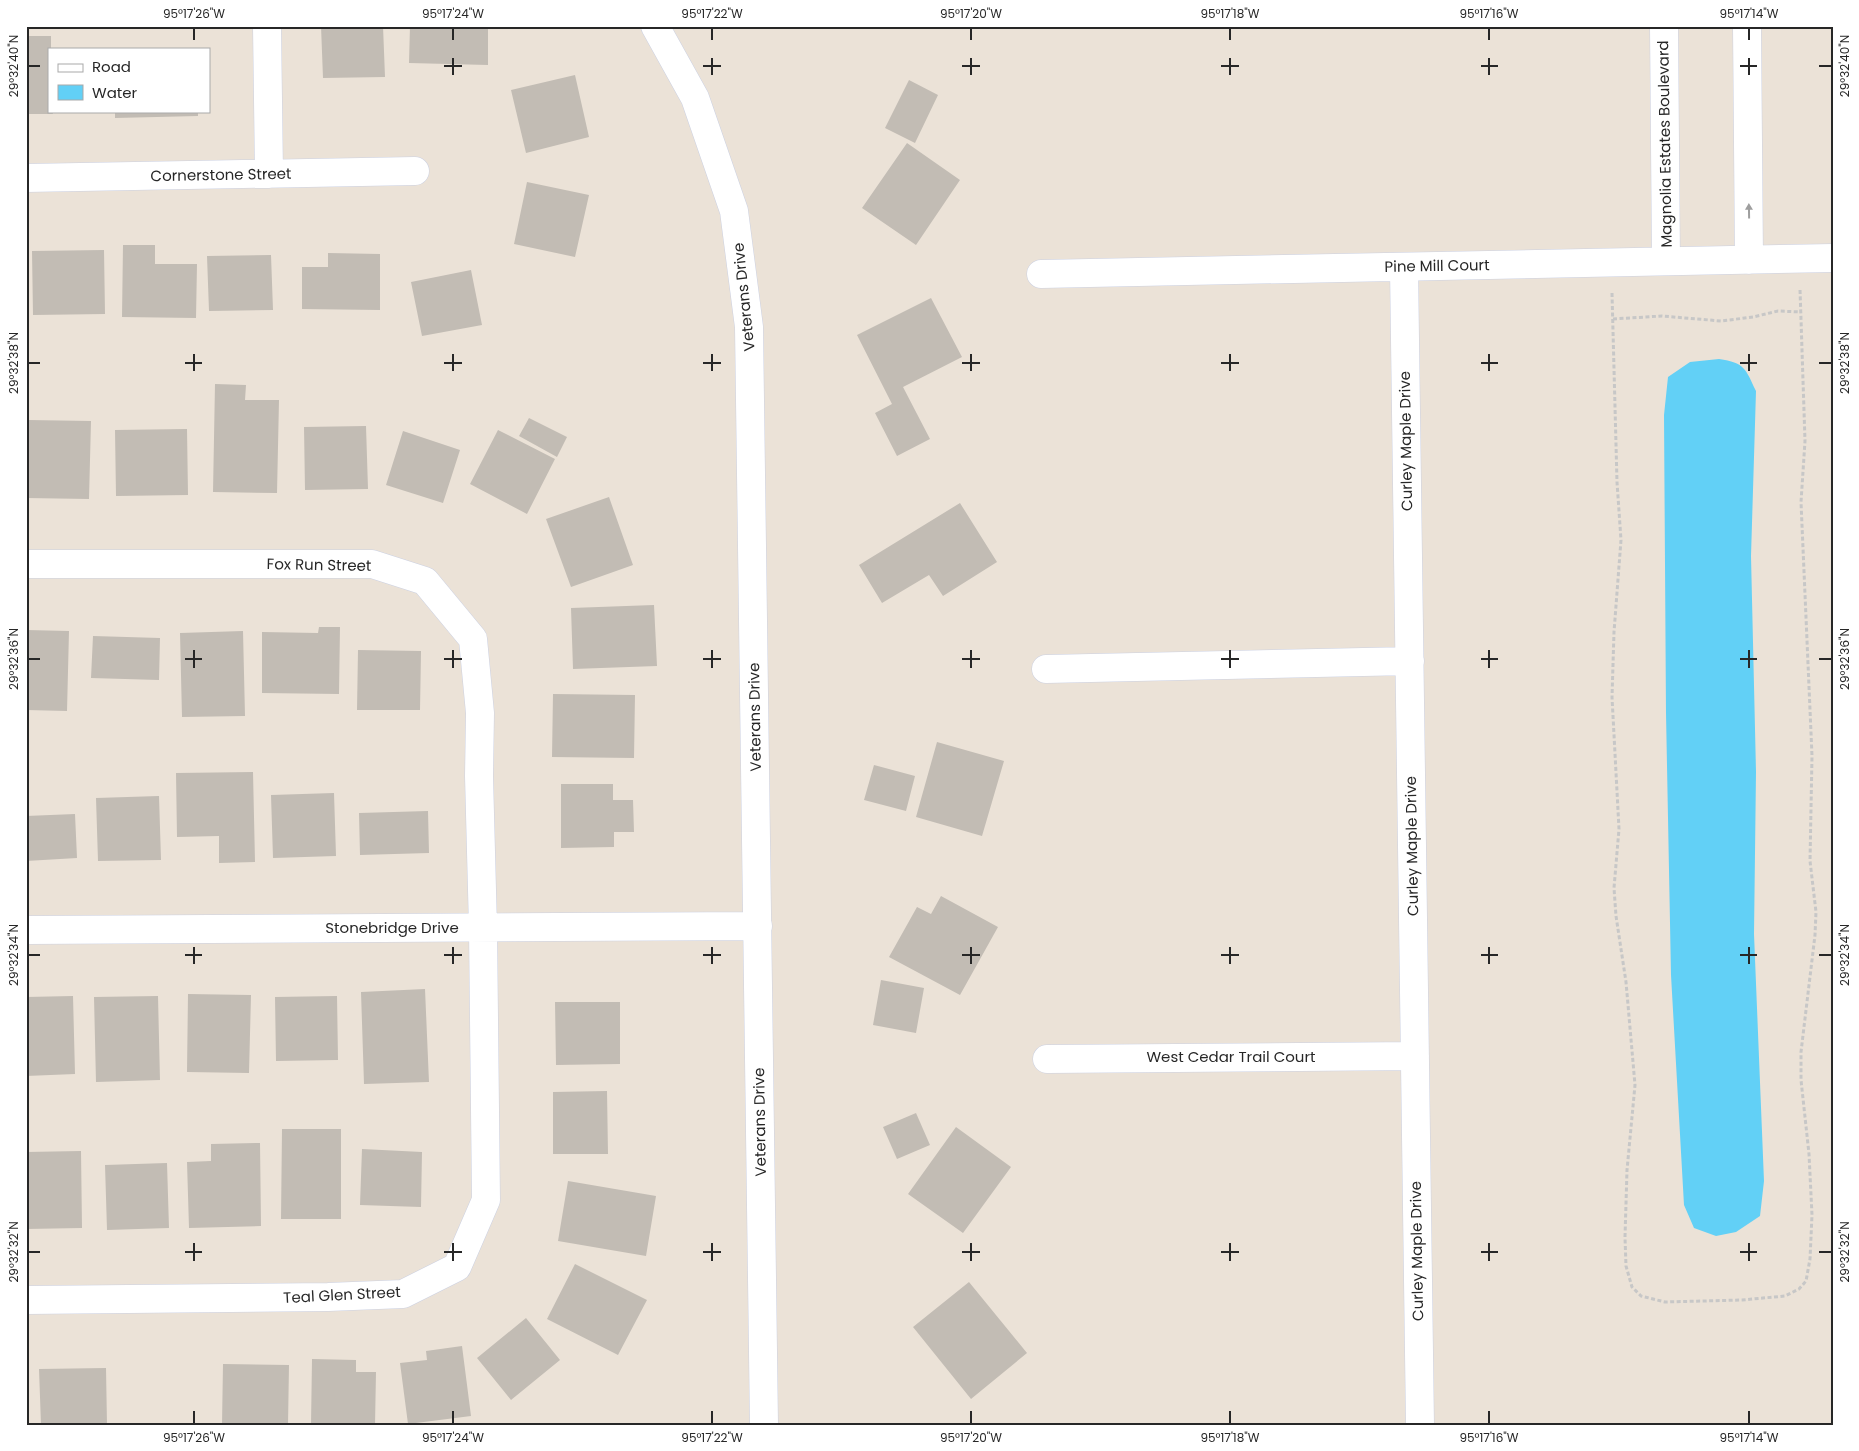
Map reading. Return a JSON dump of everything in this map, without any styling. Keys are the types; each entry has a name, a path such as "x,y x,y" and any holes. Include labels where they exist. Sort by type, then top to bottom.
{"street":[{"path":"267,26 269,174"},
{"name":"Veterans Drive","path":"655,26 695,98 734,211 750,327 764,1425"},
{"name":"Magnolia Estates Boulevard","path":"1664,26 1666,261"},
{"path":"1746,26 1749,260"},
{"name":"Cornerstone Street","path":"26,178 416,171"},
{"name":"Pine Mill Court","path":"1042,274 1833,258"},
{"name":"Curley Maple Drive","path":"1404,267 1420,1425"},
{"name":"Fox Run Street","path":"26,564 372,564 425,581 473,639 480,713 479,776 483,928"},
{"path":"1046,669 1410,661"},
{"name":"Stonebridge Drive","path":"26,930 758,926"},
{"name":"Teal Glen Street","path":"26,1300 328,1297 403,1294 456,1267 486,1200 483,928"},
{"name":"West Cedar Trail Court","path":"1047,1059 1415,1056"}],"path":[{"path":"1612,290 1617,482 1621,540 1614,632 1612,697 1619,829 1614,888 1616,916 1626,982 1635,1085 1627,1170 1624,1237 1626,1266 1632,1287 1641,1296 1665,1302 1742,1300 1785,1296 1799,1289 1806,1281 1810,1259 1812,1215 1809,1154 1801,1080 1801,1052 1816,912 1810,861 1812,756 1801,522 1805,441 1800,288"},
{"path":"1613,319 1662,316 1721,321 1753,317 1778,311 1801,312"}],"water":[{"path":"1719,359 1734,362 1743,368 1756,391 1751,556 1756,772 1754,934 1764,1181 1760,1216 1736,1232 1716,1236 1694,1228 1684,1205 1671,975 1666,713 1664,415 1668,377 1690,362"}],"building":[{"path":"321,26 383,26 385,77 323,78"},
{"path":"410,26 488,26 488,65 409,63"},
{"path":"26,36 51,36 51,48 48,48 48,112 52,112 53,114 26,114"},
{"path":"575,75 589,137 526,153 511,90"},
{"path":"909,80 938,95 915,143 885,128"},
{"path":"115,112 198,112 198,116 115,118"},
{"path":"907,143 960,180 916,245 862,208"},
{"path":"527,182 589,195 575,257 514,244"},
{"path":"123,245 155,245 155,264 197,264 196,318 122,317"},
{"path":"104,250 105,314 33,315 32,251"},
{"path":"328,253 380,254 380,310 302,309 302,267 328,267"},
{"path":"271,255 273,310 209,311 207,256"},
{"path":"471,270 482,325 422,336 411,282"},
{"path":"931,298 962,357 903,387 930,439 897,456 875,413 892,404 857,335"},
{"path":"215,384 246,385 245,400 279,400 277,493 213,492"},
{"path":"529,418 567,437 557,457 519,436"},
{"path":"28,420 91,421 89,499 26,498"},
{"path":"366,426 368,489 305,490 304,427"},
{"path":"187,429 188,495 116,496 115,430"},
{"path":"498,430 555,459 527,514 470,484"},
{"path":"403,431 460,450 443,503 386,485"},
{"path":"609,497 633,565 571,587 546,519"},
{"path":"960,503 997,562 943,596 929,575 882,603 859,565"},
{"path":"654,605 657,666 573,669 571,608"},
{"path":"319,627 340,627 339,694 262,693 262,632 318,633"},
{"path":"26,630 69,631 67,711 26,710"},
{"path":"243,631 245,716 182,717 180,633"},
{"path":"93,636 160,638 159,680 91,678"},
{"path":"358,650 421,651 420,710 357,710"},
{"path":"553,694 635,695 634,758 552,757"},
{"path":"937,742 1004,761 982,836 916,817"},
{"path":"874,765 915,776 906,811 864,800"},
{"path":"253,772 255,862 219,863 219,836 177,837 176,773"},
{"path":"561,784 613,784 613,800 633,800 634,832 614,832 614,847 561,848"},
{"path":"334,793 336,856 273,858 271,795"},
{"path":"159,796 161,860 98,861 96,798"},
{"path":"428,811 429,853 360,855 359,813"},
{"path":"75,814 77,858 26,861 26,816"},
{"path":"941,896 998,927 960,995 889,957 917,907 931,914"},
{"path":"881,980 924,988 916,1033 873,1025"},
{"path":"425,989 429,1082 364,1084 361,992"},
{"path":"188,994 251,995 249,1073 187,1072"},
{"path":"73,996 75,1074 26,1076 26,997"},
{"path":"158,996 160,1080 96,1082 94,997"},
{"path":"337,996 338,1060 276,1061 275,997"},
{"path":"555,1002 620,1002 620,1064 556,1065"},
{"path":"607,1091 608,1154 553,1154 553,1092"},
{"path":"916,1113 930,1145 897,1159 883,1127"},
{"path":"956,1127 1011,1167 963,1233 908,1194"},
{"path":"282,1129 341,1129 341,1219 281,1219"},
{"path":"260,1143 261,1226 189,1228 187,1162 211,1161 211,1144"},
{"path":"362,1149 422,1152 421,1207 360,1205"},
{"path":"81,1151 82,1228 26,1229 26,1152"},
{"path":"167,1163 169,1228 107,1230 105,1165"},
{"path":"568,1181 656,1196 646,1256 558,1241"},
{"path":"575,1264 647,1300 618,1355 547,1319"},
{"path":"969,1282 1027,1353 971,1399 913,1327"},
{"path":"526,1318 560,1360 511,1400 477,1358"},
{"path":"462,1346 471,1416 408,1424 400,1363 427,1360 426,1351"},
{"path":"312,1359 356,1360 356,1372 376,1372 375,1425 311,1425"},
{"path":"223,1364 289,1365 288,1425 222,1425"},
{"path":"106,1368 107,1425 41,1425 39,1369"}]}
